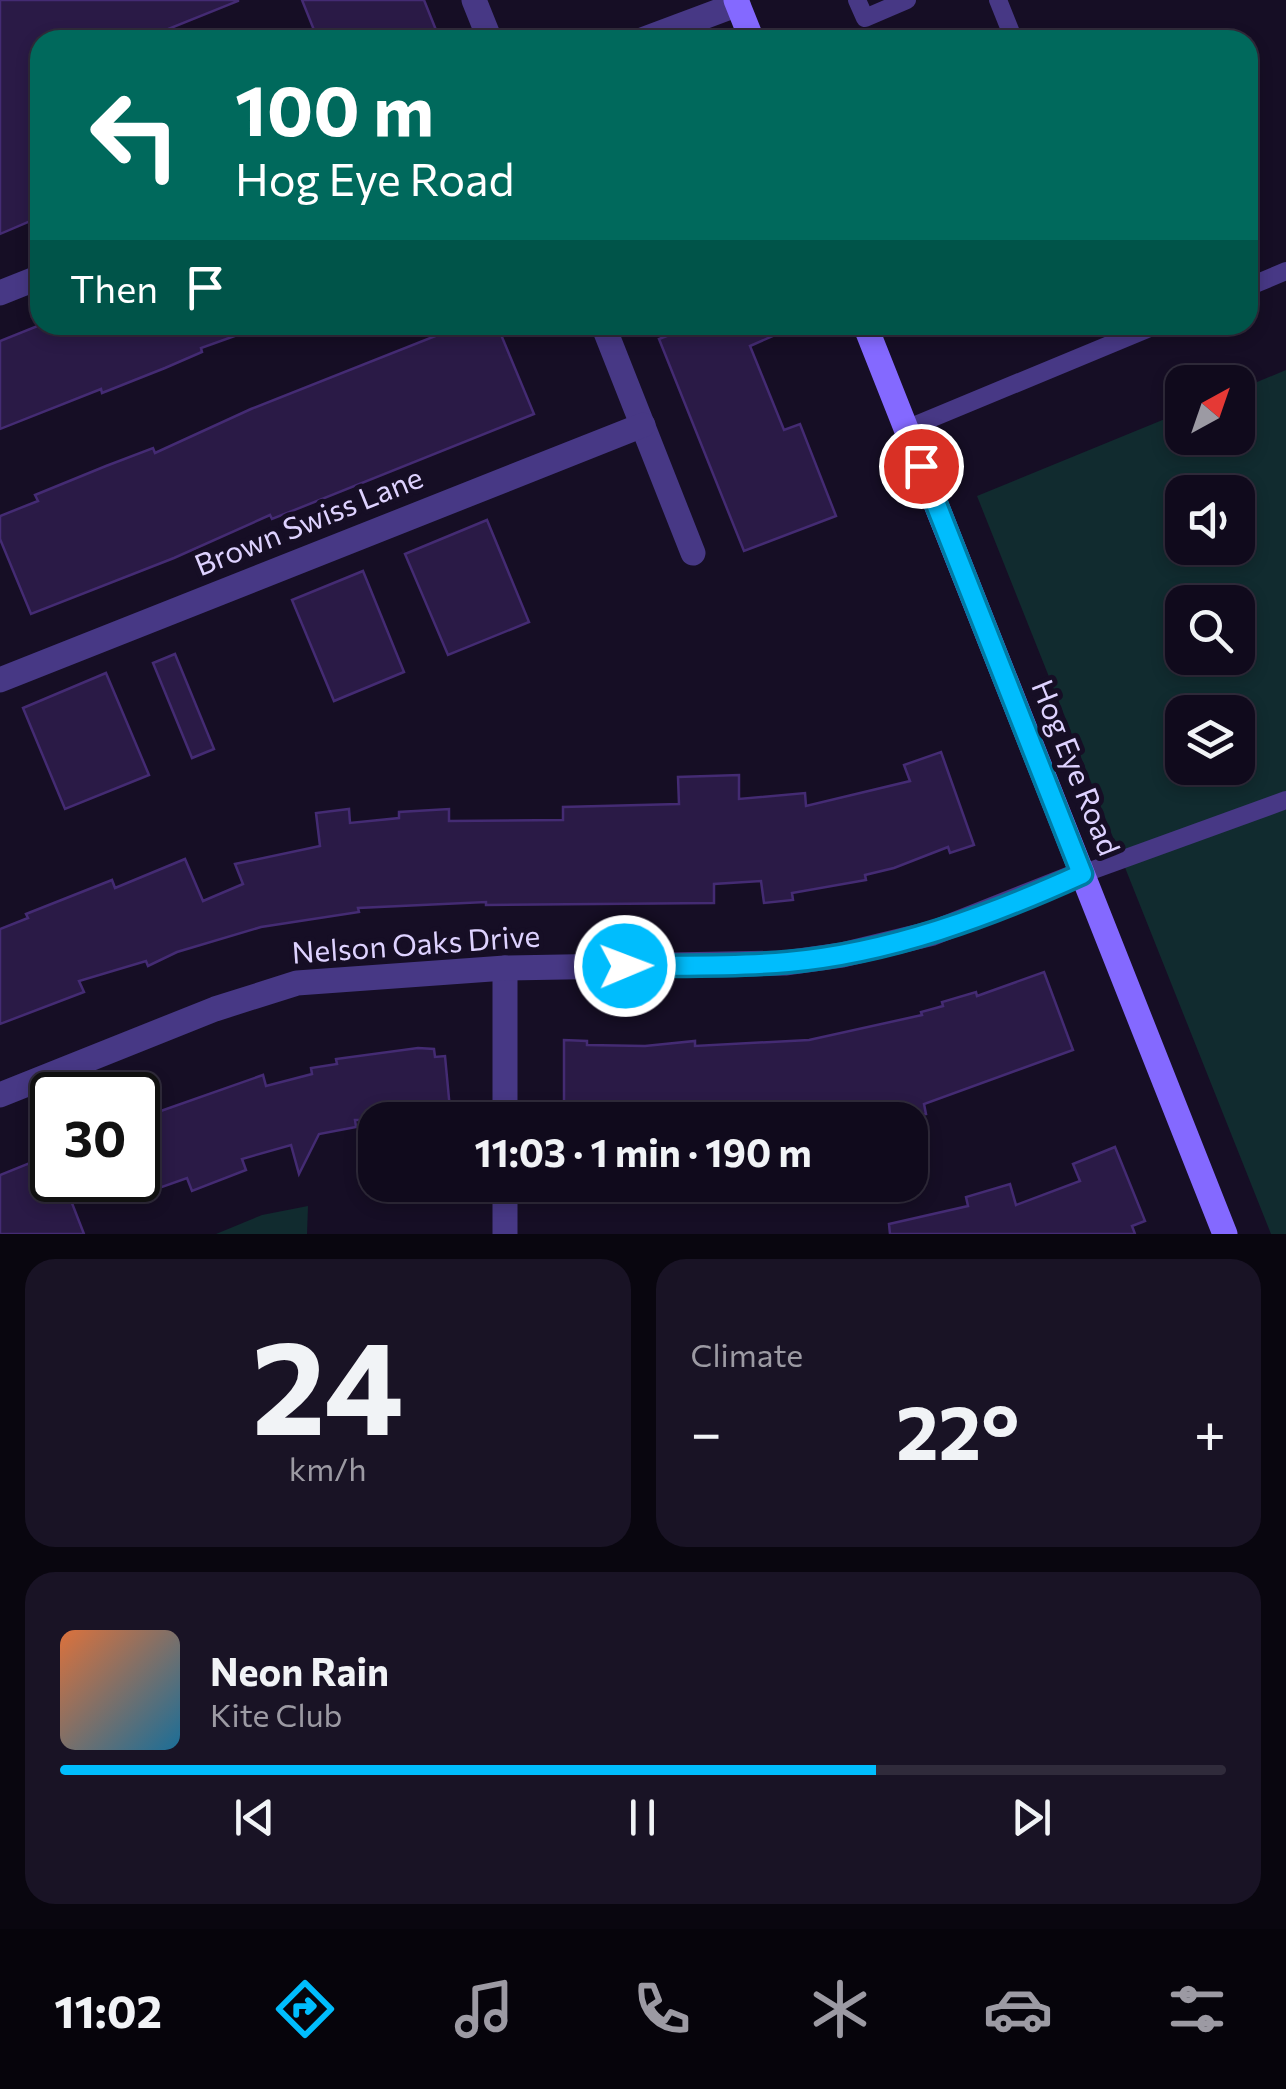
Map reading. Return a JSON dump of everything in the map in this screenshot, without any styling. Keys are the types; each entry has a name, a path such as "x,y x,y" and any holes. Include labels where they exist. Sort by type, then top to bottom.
{"street":[{"path":"474,0 486,30"},
{"path":"667,30 737,2 748,30"},
{"path":"0,293 30,281"},
{"path":"607,335 694,552"},
{"name":"Hog Eye Road","path":"869,335 1225,1234"},
{"name":"Brown Swiss Lane","path":"0,680 643,425"},
{"name":"Nelson Oaks Drive","path":"0,1095 215,1008 298,983 505,968 785,963 842,955 933,933 1082,874"},
{"path":"505,968 506,1102"},
{"path":"505,1202 505,1234"}],"lane":[{"path":"857,0 865,18 906,0"},
{"path":"998,0 1010,30"},
{"path":"1258,284 1286,272"},
{"path":"906,429 1121,335"},
{"path":"1082,874 1286,800"}],"green space":[{"path":"1286,370 1286,1234 1271,1234 977,496 1165,419 1165,455 1255,455 1255,383"},
{"path":"308,1206 307,1234 216,1234 262,1215"}],"building":[{"path":"0,0 238,0 166,30 30,30 30,221 0,234"},
{"path":"302,0 424,0 436,30 314,30"},
{"path":"30,329 30,335 237,335 102,393 101,389 0,429 0,341"},
{"path":"438,335 501,335 534,414 272,519 270,515 31,614 0,539 0,516 38,501 35,495 153,448 155,453 251,409"},
{"path":"669,335 775,335 750,346 784,430 800,424 836,516 744,551 659,339"},
{"path":"487,520 529,622 448,655 405,554"},
{"path":"363,571 404,672 334,701 292,600"},
{"path":"175,654 214,749 192,758 153,663"},
{"path":"106,673 149,775 65,809 23,708"},
{"path":"941,752 974,845 950,853 948,847 865,875 866,880 792,893 793,900 764,903 761,881 714,884 714,903 486,902 358,908 359,912 261,927 177,952 148,966 146,961 79,981 84,992 0,1024 0,929 28,918 26,914 112,880 115,888 185,859 203,901 243,884 235,864 320,846 316,813 349,809 350,823 399,818 399,812 449,809 449,821 563,820 563,807 679,804 678,777 739,775 739,799 805,793 806,806 910,781 904,765"},
{"path":"1044,972 1073,1050 928,1103 564,1102 564,1040 587,1041 587,1045 645,1046 695,1041 695,1046 809,1040 922,1015 921,1012 943,1006 942,1002 976,992 977,996"},
{"path":"434,1049 435,1057 445,1056 449,1102 358,1102 356,1127 319,1134 299,1174 291,1145 242,1159 246,1170 192,1191 187,1178 160,1188 160,1111 263,1075 266,1086 312,1074 311,1068 337,1064 336,1059"},
{"path":"1115,1147 1145,1221 1132,1226 1135,1234 890,1234 889,1224 968,1206 966,1197 1010,1184 1016,1205 1080,1181 1073,1164"},
{"path":"30,1163 30,1202 72,1202 84,1234 0,1234 0,1175"}],"route":[{"path":"625,966 785,963 842,955 933,933 1082,874 921,466"}]}
